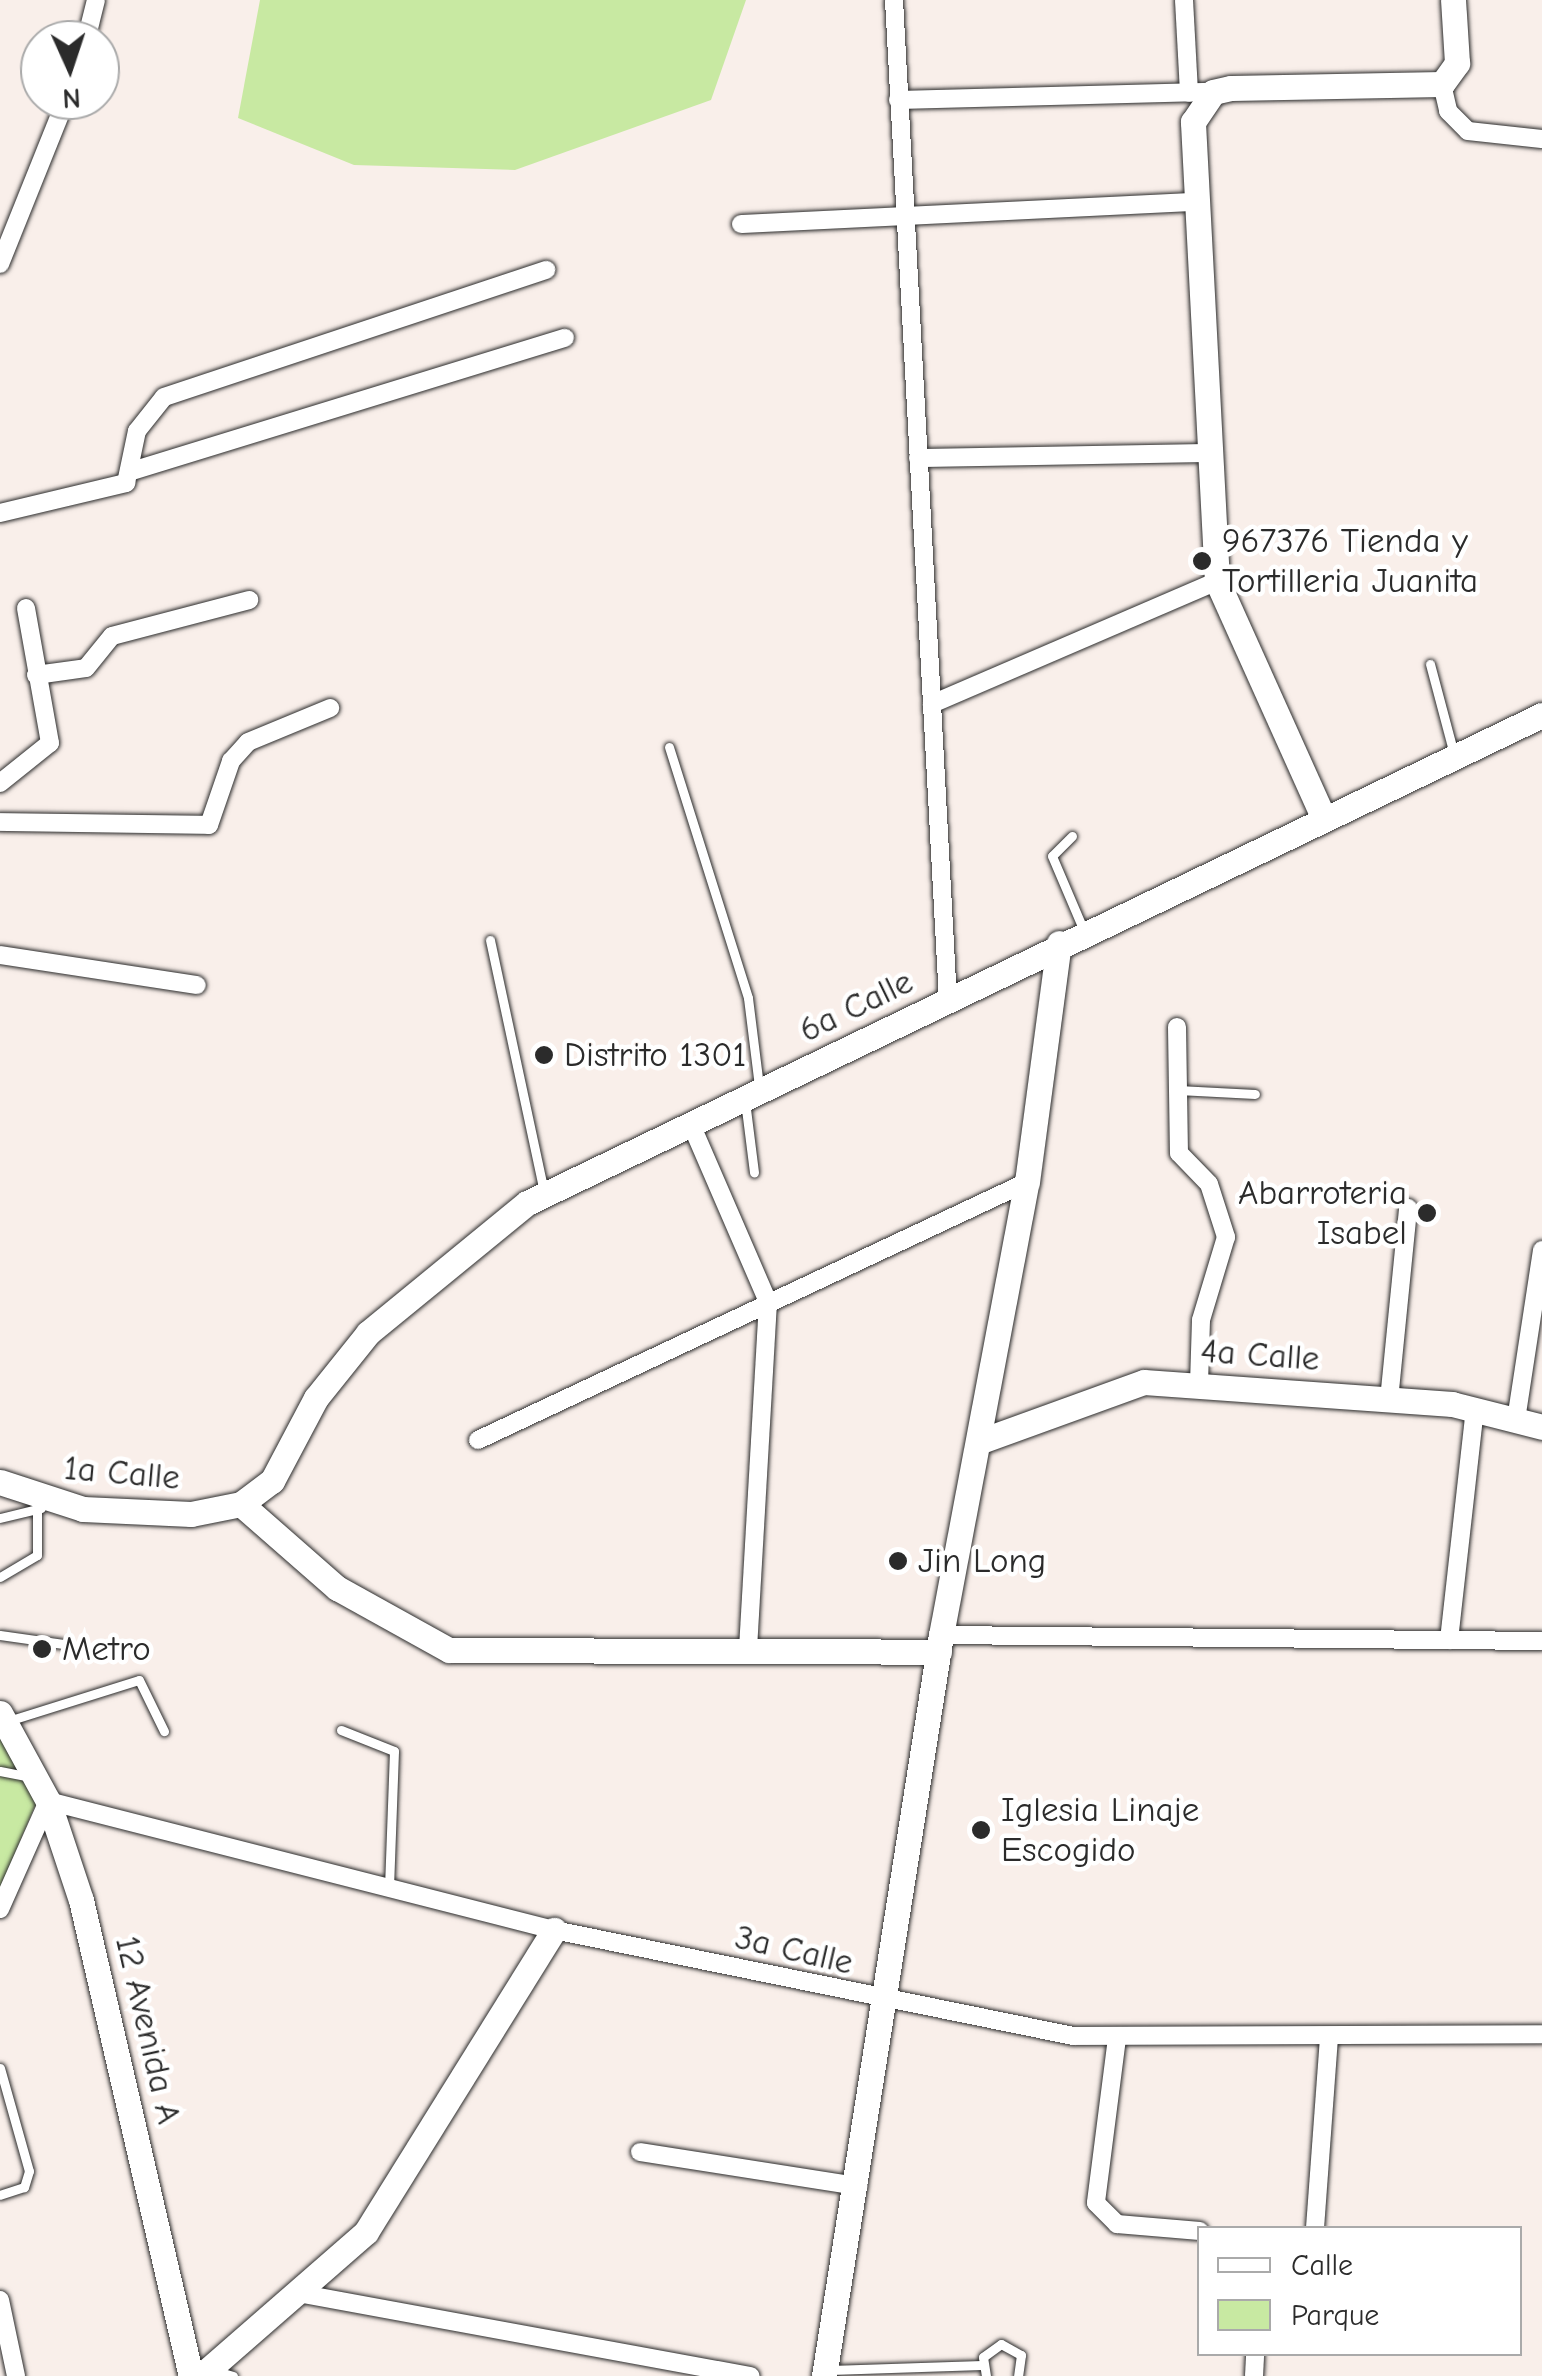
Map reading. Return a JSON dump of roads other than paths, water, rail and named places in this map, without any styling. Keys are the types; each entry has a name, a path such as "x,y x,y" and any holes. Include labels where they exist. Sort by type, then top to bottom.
{"street":[{"path":"894,0 948,1001"},
{"path":"1184,0 1201,93 1193,122 1218,581 1324,820"},
{"path":"1453,0 1457,63 1442,84 1448,111 1468,131 1542,140"},
{"path":"898,100 1442,84"},
{"path":"0,264 58,120"},
{"path":"741,224 904,213 1197,202"},
{"path":"132,471 137,431 164,397 546,270"},
{"path":"0,513 115,488 132,471 565,338"},
{"path":"918,458 1211,453"},
{"path":"932,704 1218,581"},
{"path":"36,675 86,668 112,636 248,600"},
{"path":"0,783 48,748 26,608"},
{"path":"0,822 209,825 231,761 248,742 330,708"},
{"name":"6a Calle","path":"241,1504 272,1481 316,1398 368,1333 442,1266 544,1195 948,1001 1059,943 1542,715"},
{"path":"824,2373 888,2004 940,1643 1027,1182 1059,943"},
{"path":"0,956 197,985"},
{"path":"1178,1028 1179,1153 1209,1184 1226,1237 1202,1320 1199,1385"},
{"path":"691,1124 768,1302 748,1654"},
{"path":"478,1440 1027,1182"},
{"path":"1389,1400 1408,1208"},
{"path":"1516,1420 1536,1315 1542,1250"},
{"name":"4a Calle","path":"981,1441 1110,1389 1199,1385 1475,1410 1542,1427"},
{"path":"1449,1640 1475,1410"},
{"name":"1a Calle","path":"0,1482 46,1507 191,1514 241,1504"},
{"path":"241,1504 337,1588 449,1650 748,1654 940,1643 1542,1640"},
{"name":"12 Avenida A","path":"2,1718 48,1801 95,1951 209,2374"},
{"path":"0,1909 48,1801"},
{"name":"3a Calle","path":"48,1801 554,1930 888,2004 1117,2038 1542,2034"},
{"path":"209,2374 302,2294 366,2232 554,1930"},
{"path":"1117,2038 1096,2202 1117,2224 1197,2231"},
{"path":"1315,2226 1329,2039"},
{"path":"640,2152 858,2186"},
{"path":"302,2294 751,2376"},
{"path":"0,2300 16,2376"}],"lane":[{"path":"1430,664 1455,757"},
{"path":"669,747 748,998 754,1172"},
{"path":"1072,836 1052,856 1084,931"},
{"path":"490,940 544,1195"},
{"path":"1178,1090 1254,1094"},
{"path":"0,1518 46,1507 37,1555 0,1577"},
{"path":"0,1635 62,1644"},
{"path":"2,1718 139,1680 164,1731"},
{"path":"341,1730 394,1750 388,1887"},
{"path":"0,1771 36,1778"},
{"path":"0,2068 29,2170 24,2187 0,2195"},
{"path":"824,2373 984,2371 987,2350 1009,2345 1021,2356 1018,2376"}],"place":[{"name":"967376 Tienda y Tortilleria Juanita","path":"1202,561"},
{"name":"Distrito 1301","path":"544,1055"},
{"name":"Abarroteria Isabel","path":"1427,1213"},
{"name":"Jin Long","path":"898,1561"},
{"name":"Metro","path":"42,1649"},
{"name":"Iglesia Linaje Escogido","path":"981,1830"}]}
